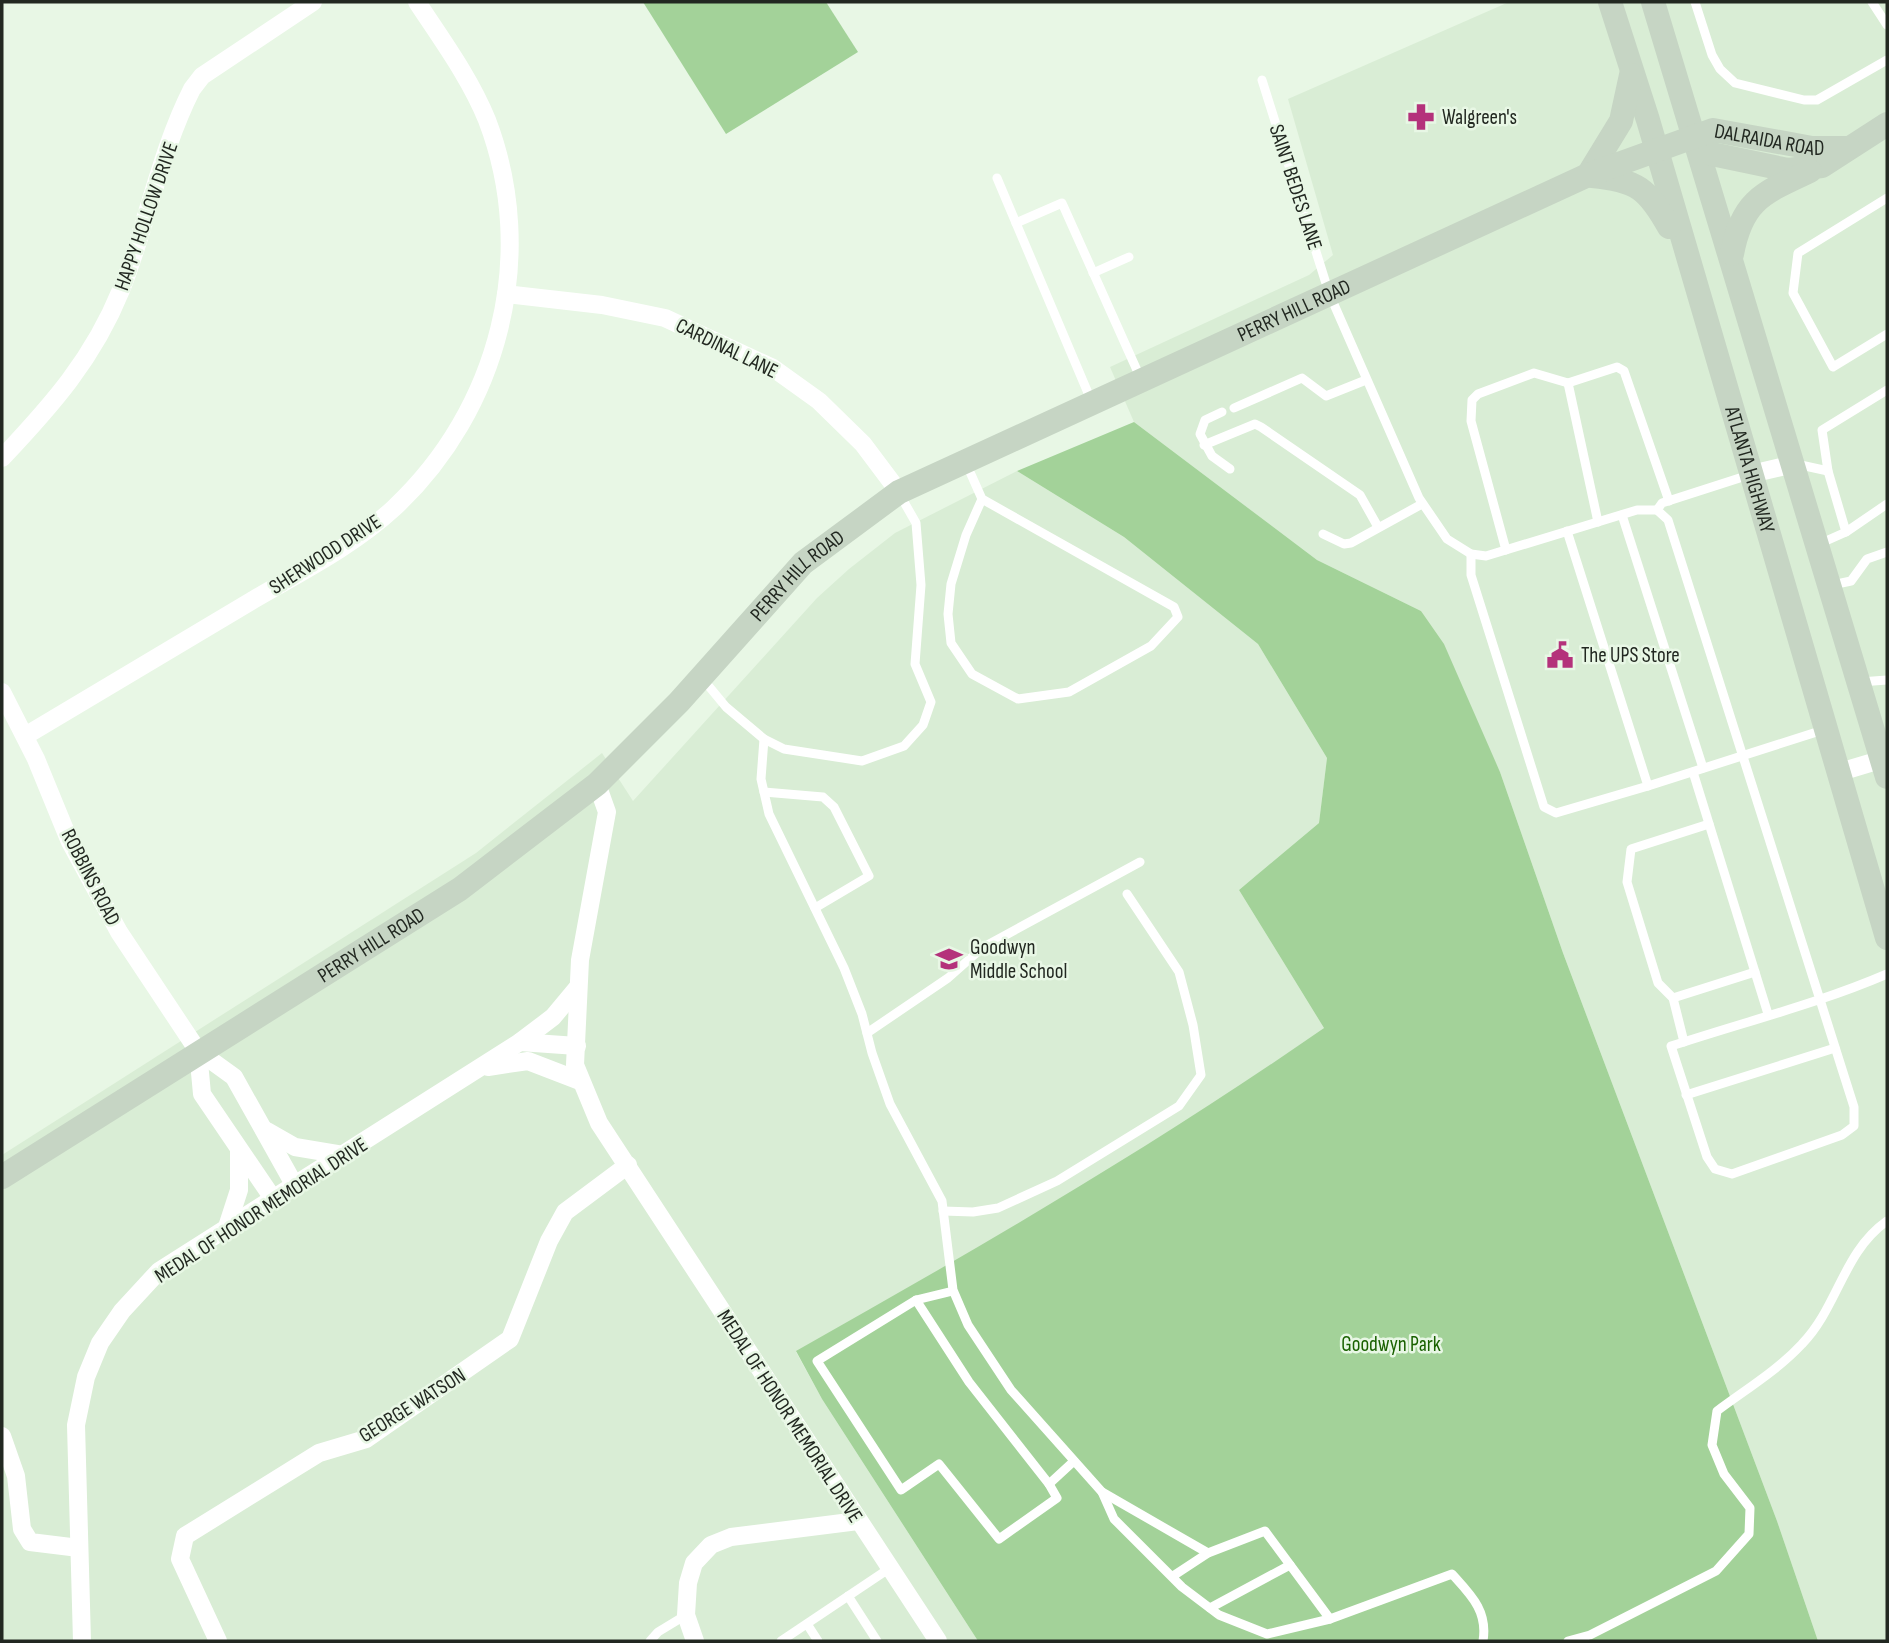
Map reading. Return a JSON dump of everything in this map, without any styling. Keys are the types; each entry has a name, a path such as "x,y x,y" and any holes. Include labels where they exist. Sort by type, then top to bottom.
{"main road":[{"name":"ATLANTA HIGHWAY","path":"1610,2 1656,149 1887,938"},
{"name":"ATLANTA HIGHWAY","path":"1653,2 1858,682 1886,765"},
{"path":"1632,70 1621,121 1588,176 1621,178 1642,189 1659,207 1688,260"},
{"name":"DALRAIDA ROAD","path":"1848,148 1811,148 1713,130 1694,136 1712,154 1788,170 1822,166 1848,148 1886,129"},
{"name":"PERRY HILL ROAD","path":"2,1177 198,1051 460,889 597,785 701,677 803,563 899,492 1588,176 1694,136"},
{"path":"1732,258 1737,226 1751,207 1773,190 1822,166"}],"street":[{"name":"HAPPY HOLLOW DRIVE","path":"2,458 70,383 102,330 121,290 192,89 202,76 313,2"},
{"name":"SHERWOOD DRIVE","path":"25,736 346,545 393,509 421,481 466,417 494,351 506,294 510,250 501,167 487,120 467,79 417,2"},
{"name":"CARDINAL LANE","path":"506,294 602,305 665,318 773,368 819,401 863,444 899,492"},
{"path":"1751,474 1794,464"},
{"name":"ROBBINS ROAD","path":"2,692 25,736 92,884 119,932 198,1051"},
{"path":"1840,772 1886,765"},
{"name":"MEDAL OF HONOR MEMORIAL DRIVE","path":"597,785 607,812 578,988 575,1065 580,1082 599,1123 938,1641"},
{"name":"MEDAL OF HONOR MEMORIAL DRIVE","path":"82,1641 76,1425 86,1377 100,1343 122,1311 159,1272 520,1042 553,1017 578,988"},
{"path":"520,1042 577,1046"},
{"path":"198,1051 234,1077 295,1186"},
{"path":"198,1051 202,1094 274,1200"},
{"name":"MEDAL OF HONOR MEMORIAL DRIVE","path":"481,1068 527,1061 580,1082"},
{"path":"266,1130 295,1147 343,1155"},
{"path":"226,1230 239,1190 239,1151"},
{"name":"GEORGE WATSON","path":"218,1641 180,1559 185,1536 319,1453 366,1439 510,1339 549,1241 565,1212 628,1165"},
{"path":"2,1436 16,1476 22,1529 30,1542 79,1548"},
{"path":"695,1641 686,1615 688,1583 694,1563 711,1545 731,1537 858,1521"}],"lane":[{"path":"1695,2 1712,55 1720,69 1735,83 1804,100 1817,100 1887,60"},
{"path":"1872,2 1887,25"},
{"name":"SAINT BEDES LANE","path":"1262,80 1329,293 1366,380 1422,504 1447,540 1471,554"},
{"path":"997,178 1093,405"},
{"path":"1887,198 1798,253 1793,293 1833,367 1887,334"},
{"path":"1016,223 1062,203 1142,382"},
{"path":"1093,273 1129,257"},
{"path":"1506,550 1471,421 1472,400 1478,394 1534,373 1568,383 1617,367 1624,371 1669,501"},
{"path":"1234,408 1302,378 1326,396 1366,380"},
{"path":"1568,383 1598,522"},
{"path":"1846,532 1828,471 1822,430 1887,390"},
{"path":"1222,412 1200,426 1204,445 1212,456 1230,469"},
{"path":"1204,445 1255,424 1360,495 1378,527"},
{"path":"966,463 982,499 1174,607 1178,617 1151,646 1069,692 1018,699 972,674 951,643 948,614 951,584 982,499"},
{"path":"1794,464 1828,471"},
{"path":"1751,474 1669,501 1657,510 1622,515 1486,556 1471,554 1471,575 1544,807 1556,813 1827,728"},
{"path":"701,677 726,707 764,739 784,749 815,756 862,761 904,746 923,725 930,702 915,664 921,585 916,523 899,492"},
{"path":"1324,534 1344,544 1422,504"},
{"path":"1818,544 1846,532 1887,504"},
{"path":"1657,510 1668,520 1818,998 1854,1107 1854,1126 1842,1135 1732,1174 1715,1169 1707,1157 1671,1046 1818,998 1887,974"},
{"path":"1622,515 1703,768"},
{"path":"1567,531 1648,786"},
{"path":"1830,585 1851,582 1867,559 1887,552"},
{"path":"1858,682 1887,680"},
{"path":"764,739 761,779 769,814 844,968 890,1104 942,1201 953,1291 968,1325 1011,1390 1102,1492 1208,1553"},
{"path":"1693,772 1768,1014"},
{"path":"764,792 823,797 834,807 869,876 815,908"},
{"path":"1684,1042 1673,998 1658,983 1627,882 1631,849 1709,824"},
{"path":"867,1033 948,978 982,948 1140,862"},
{"path":"943,1211 973,1212 998,1208 1058,1181 1179,1106 1201,1075 1193,1025 1179,972 1127,894"},
{"path":"1673,998 1755,972"},
{"path":"1686,1095 1835,1048"},
{"path":"1568,1641 1590,1635 1716,1571 1749,1534 1750,1508 1724,1474 1712,1445 1717,1411 1802,1344 1825,1314 1842,1275 1861,1247 1887,1221"},
{"path":"916,1300 969,1382 1057,1498 999,1539 939,1464 901,1490 817,1361 916,1300 953,1291"},
{"path":"1049,1484 1074,1461"},
{"path":"1102,1492 1114,1519 1172,1576 1210,1608 1267,1634 1330,1619 1452,1574 1473,1598 1486,1624 1483,1641"},
{"path":"1172,1576 1208,1553 1265,1531 1330,1619"},
{"path":"1210,1608 1290,1565"},
{"path":"781,1641 890,1568"},
{"path":"848,1597 877,1641"},
{"path":"650,1641 658,1632 686,1615"},
{"path":"807,1624 818,1641"}],"shaded area":[{"path":"1509,2 1887,2 1887,1641 1818,1641 1777,1521 1563,953 1500,772 1421,611 1317,560 1134,422 1110,367 1309,275 1333,255 1288,99"},
{"path":"1017,471 1124,537 1258,644 1327,758 1319,823 1239,890 1324,1028 1208,1109 1042,1212 796,1352 822,1399 978,1641 2,1641 2,1155 476,853 602,753 633,801 817,598 849,569 895,533"}],"green space":[{"path":"643,2 826,2 858,52 726,134"},
{"name":"Goodwyn Park","path":"1134,422 1317,560 1421,611 1444,644 1500,772 1563,953 1777,1521 1818,1641 978,1641 822,1399 796,1351 1130,1156 1324,1028 1239,890 1319,823 1327,758 1258,644 1124,537 1017,471"}],"place":[{"name":"Walgreen's","path":"1421,117"},
{"name":"The UPS Store","path":"1560,655"},
{"name":"Goodwyn Middle School","path":"949,959"}]}
